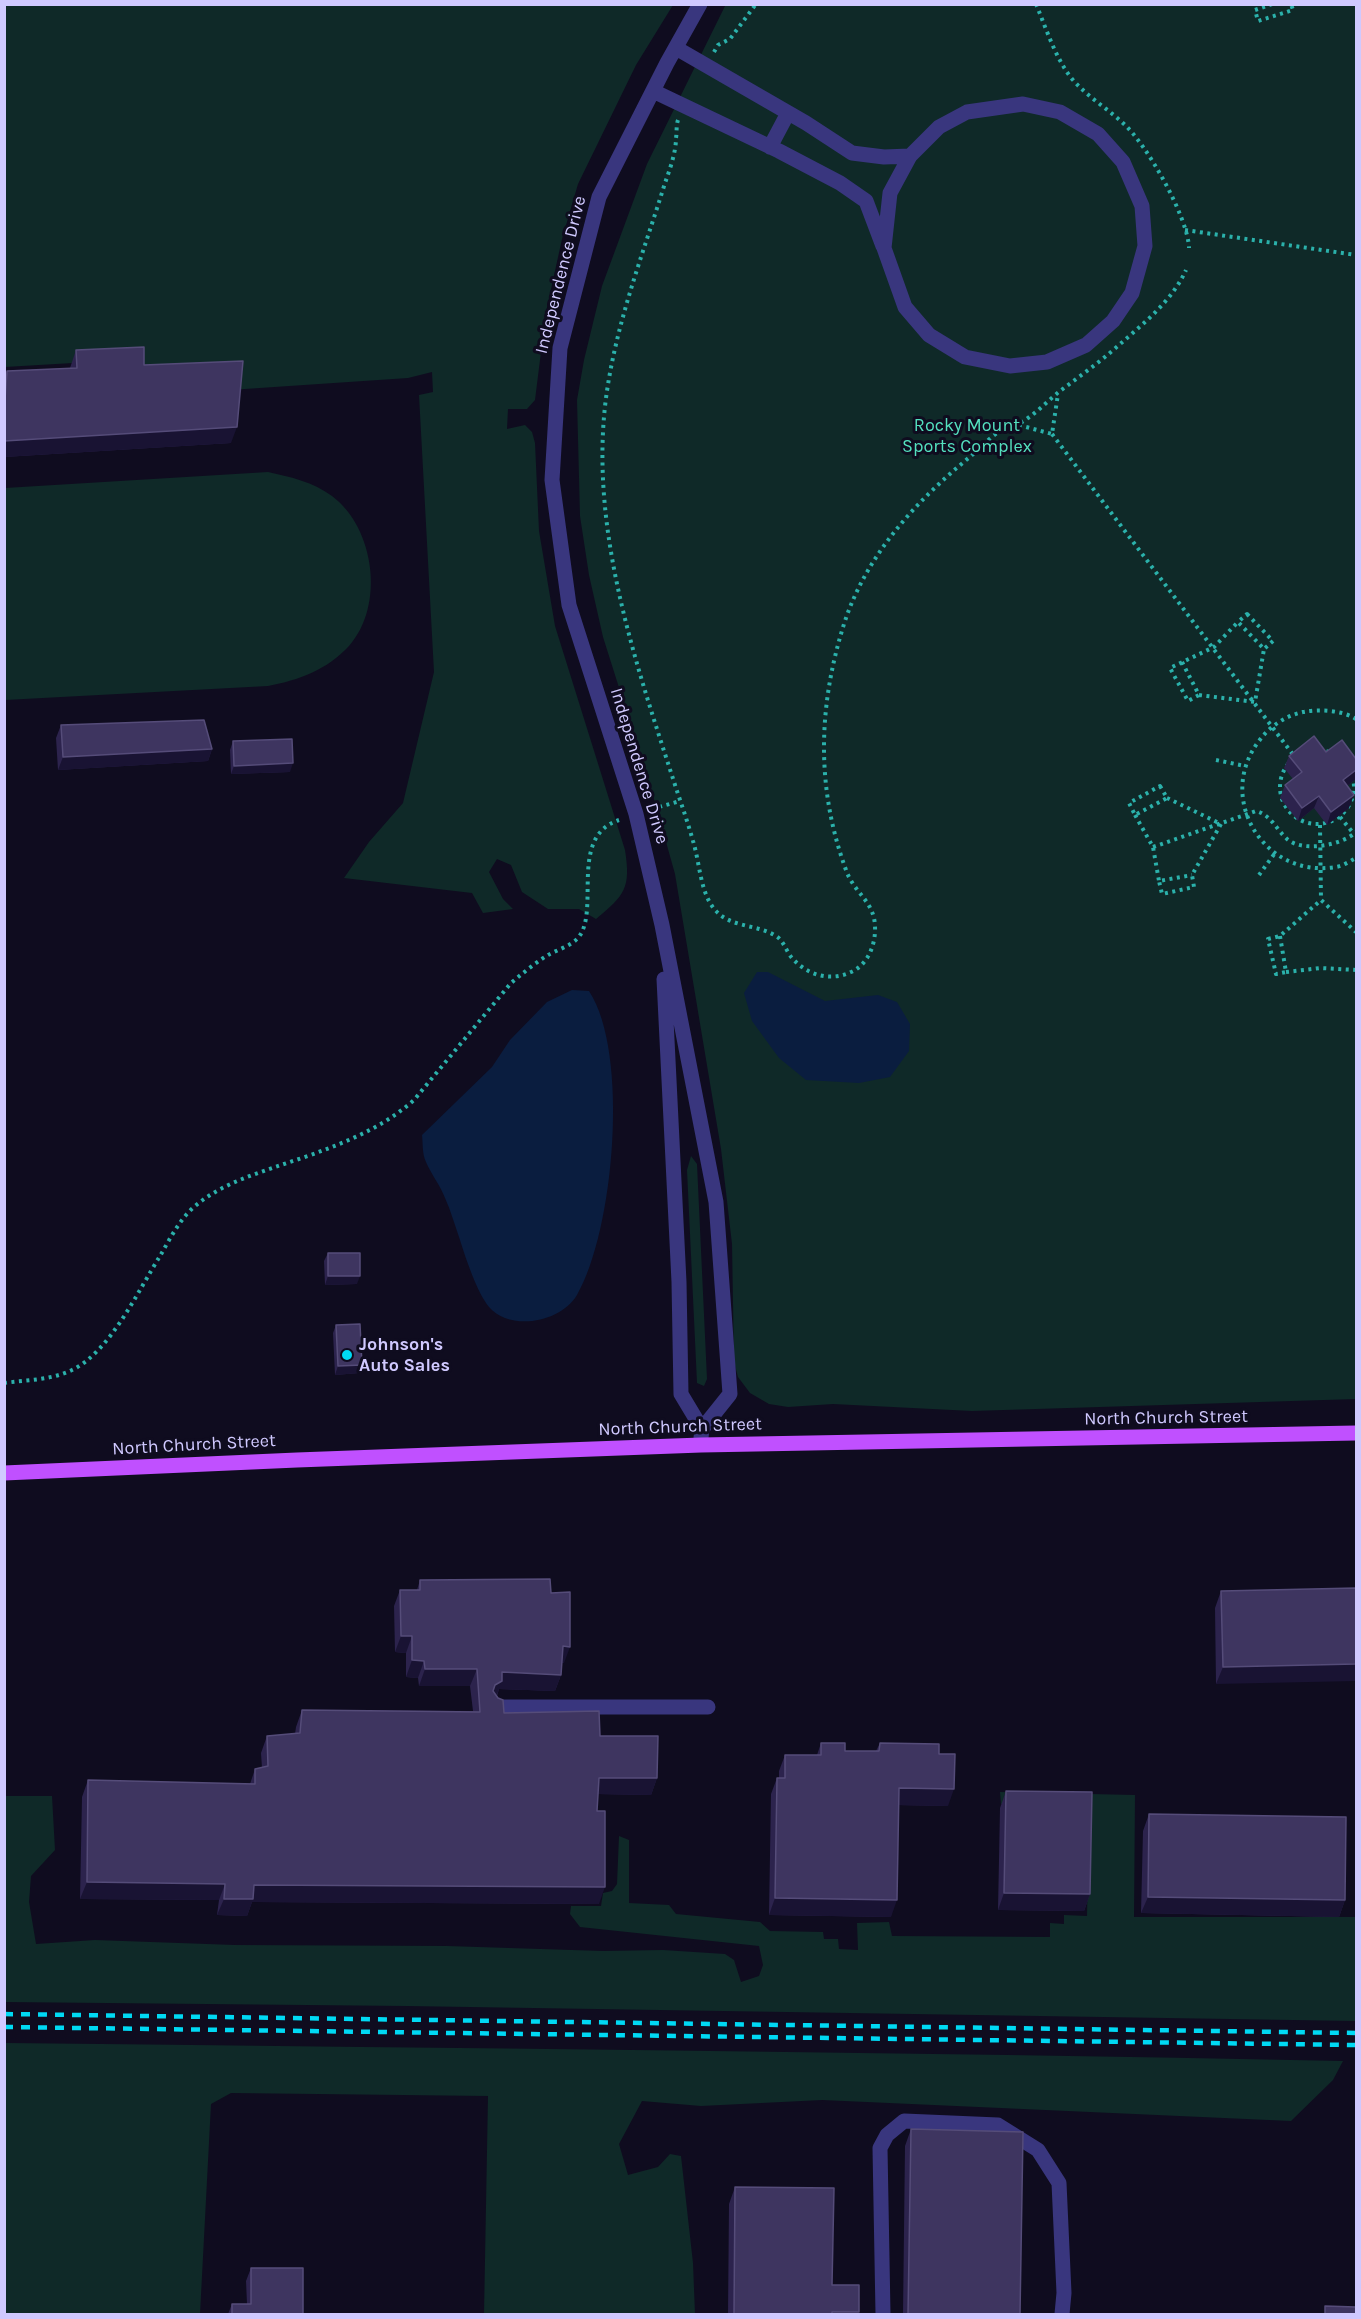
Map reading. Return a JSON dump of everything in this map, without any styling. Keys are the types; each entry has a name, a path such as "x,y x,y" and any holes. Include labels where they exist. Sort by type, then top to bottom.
{"main road":[{"name":"North Church Street","path":"4,1473 701,1445 1356,1433"}],"street":[{"name":"Independence Drive","path":"662,925 636,814 569,605 552,480 560,348 599,197 700,4"},
{"path":"676,48 852,153 884,157 910,156"},
{"path":"653,91 840,183 866,201 905,307 929,335 965,357 1010,366 1047,362 1086,345 1113,321 1132,292 1145,246 1142,206 1123,162 1098,134 1060,112 1023,104 967,112 939,127 910,156 890,193 884,248"},
{"path":"770,147 788,113"},
{"path":"662,925 679,1282 681,1394 702,1429 701,1445"},
{"path":"662,925 716,1202 730,1394 702,1429"},
{"path":"497,1707 708,1707"},
{"path":"884,2314 880,2148 887,2135 904,2121 998,2126 1038,2150 1059,2183 1064,2293 1062,2314"}],"path":[{"path":"707,66 718,45 730,39 756,4"},
{"path":"1272,4 1255,10 1258,21 1293,10 1291,4"},
{"path":"685,106 675,125 677,140 667,178 625,305 606,400 605,502 628,631 693,841 704,888 714,909 735,923 771,933 782,942 793,959 819,976 836,976 852,972 865,962 876,931 874,915 867,901 854,888 846,870 826,800 824,714 831,667 846,618 868,572 907,516 933,487 1001,430 1018,425 1103,359 1163,304 1179,284 1186,270"},
{"path":"1185,230 1356,255"},
{"path":"1052,434 1058,393"},
{"path":"1018,425 1052,434 1294,756"},
{"path":"1247,614 1273,640 1264,649 1255,702 1199,695 1188,702 1170,668 1214,647 1247,614"},
{"path":"1238,622 1264,649"},
{"path":"1182,662 1199,695"},
{"path":"1356,719 1319,710 1291,715 1268,729 1249,754 1241,781 1243,808 1246,814 1262,843 1283,860 1310,868 1337,867 1356,858"},
{"path":"1319,749 1332,752 1347,763 1353,775 1354,801 1340,817 1320,825 1302,821 1283,804 1280,791 1282,772 1294,756 1306,750 1319,749"},
{"path":"1216,760 1245,766"},
{"path":"1160,786 1167,798 1221,824 1192,875 1194,887 1162,894 1153,847 1129,803 1160,786"},
{"path":"1135,815 1167,798"},
{"path":"657,808 680,801"},
{"path":"1153,847 1256,811 1263,813 1289,841 1323,846 1355,833 1340,817"},
{"path":"4,1383 44,1378 70,1371 84,1364 98,1352 178,1225 206,1197 248,1177 335,1145 398,1115 414,1100 511,983 530,967 576,940 584,923 589,861 601,830 613,822"},
{"path":"1320,825 1321,900 1356,932"},
{"path":"1259,875 1275,853"},
{"path":"1160,882 1192,875"},
{"path":"1321,900 1280,936 1268,939 1276,974 1322,968 1356,969"},
{"path":"1280,936 1286,972"}],"green space":[{"name":"Rocky Mount Sports Complex","path":"726,4 1356,5 1356,1399 972,1411 833,1404 788,1407 769,1404 750,1393 738,1377 734,1362 732,1244 721,1149 675,874 652,792 603,637 589,575 580,516 577,400 602,286 647,164"},
{"path":"5,5 673,5 636,65 578,184 562,239 546,312 535,400 527,409 508,409 507,429 525,425 532,432 535,443 539,531 555,626 625,850 627,873 624,890 620,897 596,919 579,909 548,909 522,892 511,865 497,859 489,872 503,899 513,909 483,913 472,893 344,878 369,842 403,803 434,672 419,395 433,392 432,372 408,378 230,390 141,381 141,359 5,367"},
{"path":"268,472 309,484 332,496 347,510 358,527 366,547 371,589 368,610 349,646 331,662 291,681 268,686 5,700 5,488"},
{"path":"691,1156 697,1164 707,1379 704,1386 697,1383 687,1170"},
{"path":"1000,1792 1135,1795 1134,1917 1356,1917 1356,2021 5,2002 5,1796 52,1796 55,1850 31,1876 29,1902 36,1944 95,1940 235,1945 663,1950 725,1954 734,1960 741,1982 759,1976 763,1965 759,1946 580,1927 570,1914 571,1906 601,1906 603,1893 612,1891 617,1884 619,1836 629,1840 629,1903 669,1905 676,1914 760,1922 770,1931 823,1932 824,1939 838,1939 839,1949 858,1950 857,1923 889,1922 892,1936 1050,1937 1050,1923 1064,1924 1064,1915 1087,1916 1089,1808 1001,1804"},
{"path":"5,2043 1343,2061 1333,2080 1291,2121 822,2100 701,2106 642,2101 619,2144 628,2175 658,2167 670,2154 681,2156 693,2263 695,2314 484,2314 488,2096 231,2093 211,2104 200,2314 5,2314"}],"water":[{"path":"757,972 768,972 825,1001 878,995 897,1002 910,1024 909,1051 890,1077 859,1083 806,1080 779,1058 752,1021 744,993"},
{"path":"572,990 589,991 602,1019 610,1056 613,1098 612,1143 608,1187 600,1230 590,1266 577,1295 570,1304 560,1312 548,1317 522,1321 510,1319 498,1315 489,1307 480,1293 447,1203 425,1159 422,1135 492,1067 510,1040 547,1002"}],"building":[{"path":"144,347 144,365 243,361 237,427 4,441 7,371 77,368 76,350"},
{"path":"204,720 212,749 63,757 61,725"},
{"path":"1314,736 1326,752 1342,740 1356,759 1356,770 1343,780 1354,795 1331,812 1319,796 1302,808 1285,785 1302,772 1289,756"},
{"path":"292,739 293,763 234,766 233,741"},
{"path":"328,1253 360,1253 360,1276 328,1276"},
{"path":"360,1324 362,1365 338,1366 336,1325"},
{"path":"550,1579 551,1593 570,1592 570,1647 563,1646 561,1675 502,1672 502,1681 495,1685 493,1691 498,1698 503,1700 504,1713 599,1711 600,1736 658,1736 657,1778 599,1778 597,1811 605,1811 605,1887 254,1885 253,1899 224,1899 225,1884 87,1882 88,1780 255,1784 255,1769 268,1766 267,1736 300,1733 302,1710 480,1712 477,1669 425,1669 424,1661 412,1660 412,1636 401,1636 400,1590 420,1590 420,1580"},
{"path":"1356,1588 1356,1664 1223,1667 1221,1591"},
{"path":"821,1743 845,1743 845,1751 879,1751 880,1743 939,1744 939,1754 955,1754 954,1789 899,1788 897,1900 775,1898 777,1778 785,1778 785,1755 821,1755"},
{"path":"1006,1791 1092,1792 1090,1894 1004,1893"},
{"path":"1149,1814 1346,1817 1345,1900 1148,1897"},
{"path":"911,2129 1023,2132 1020,2314 908,2314"},
{"path":"735,2187 834,2188 832,2285 859,2285 859,2312 734,2314"},
{"path":"251,2268 303,2268 303,2314 232,2314 232,2304 251,2304"},
{"path":"1325,2306 1356,2307 1356,2314 1325,2314"}],"railway":[{"path":"4,2014 1356,2033"},
{"path":"4,2027 1356,2045"}],"place":[{"name":"Johnson's Auto Sales","path":"347,1355"}]}
